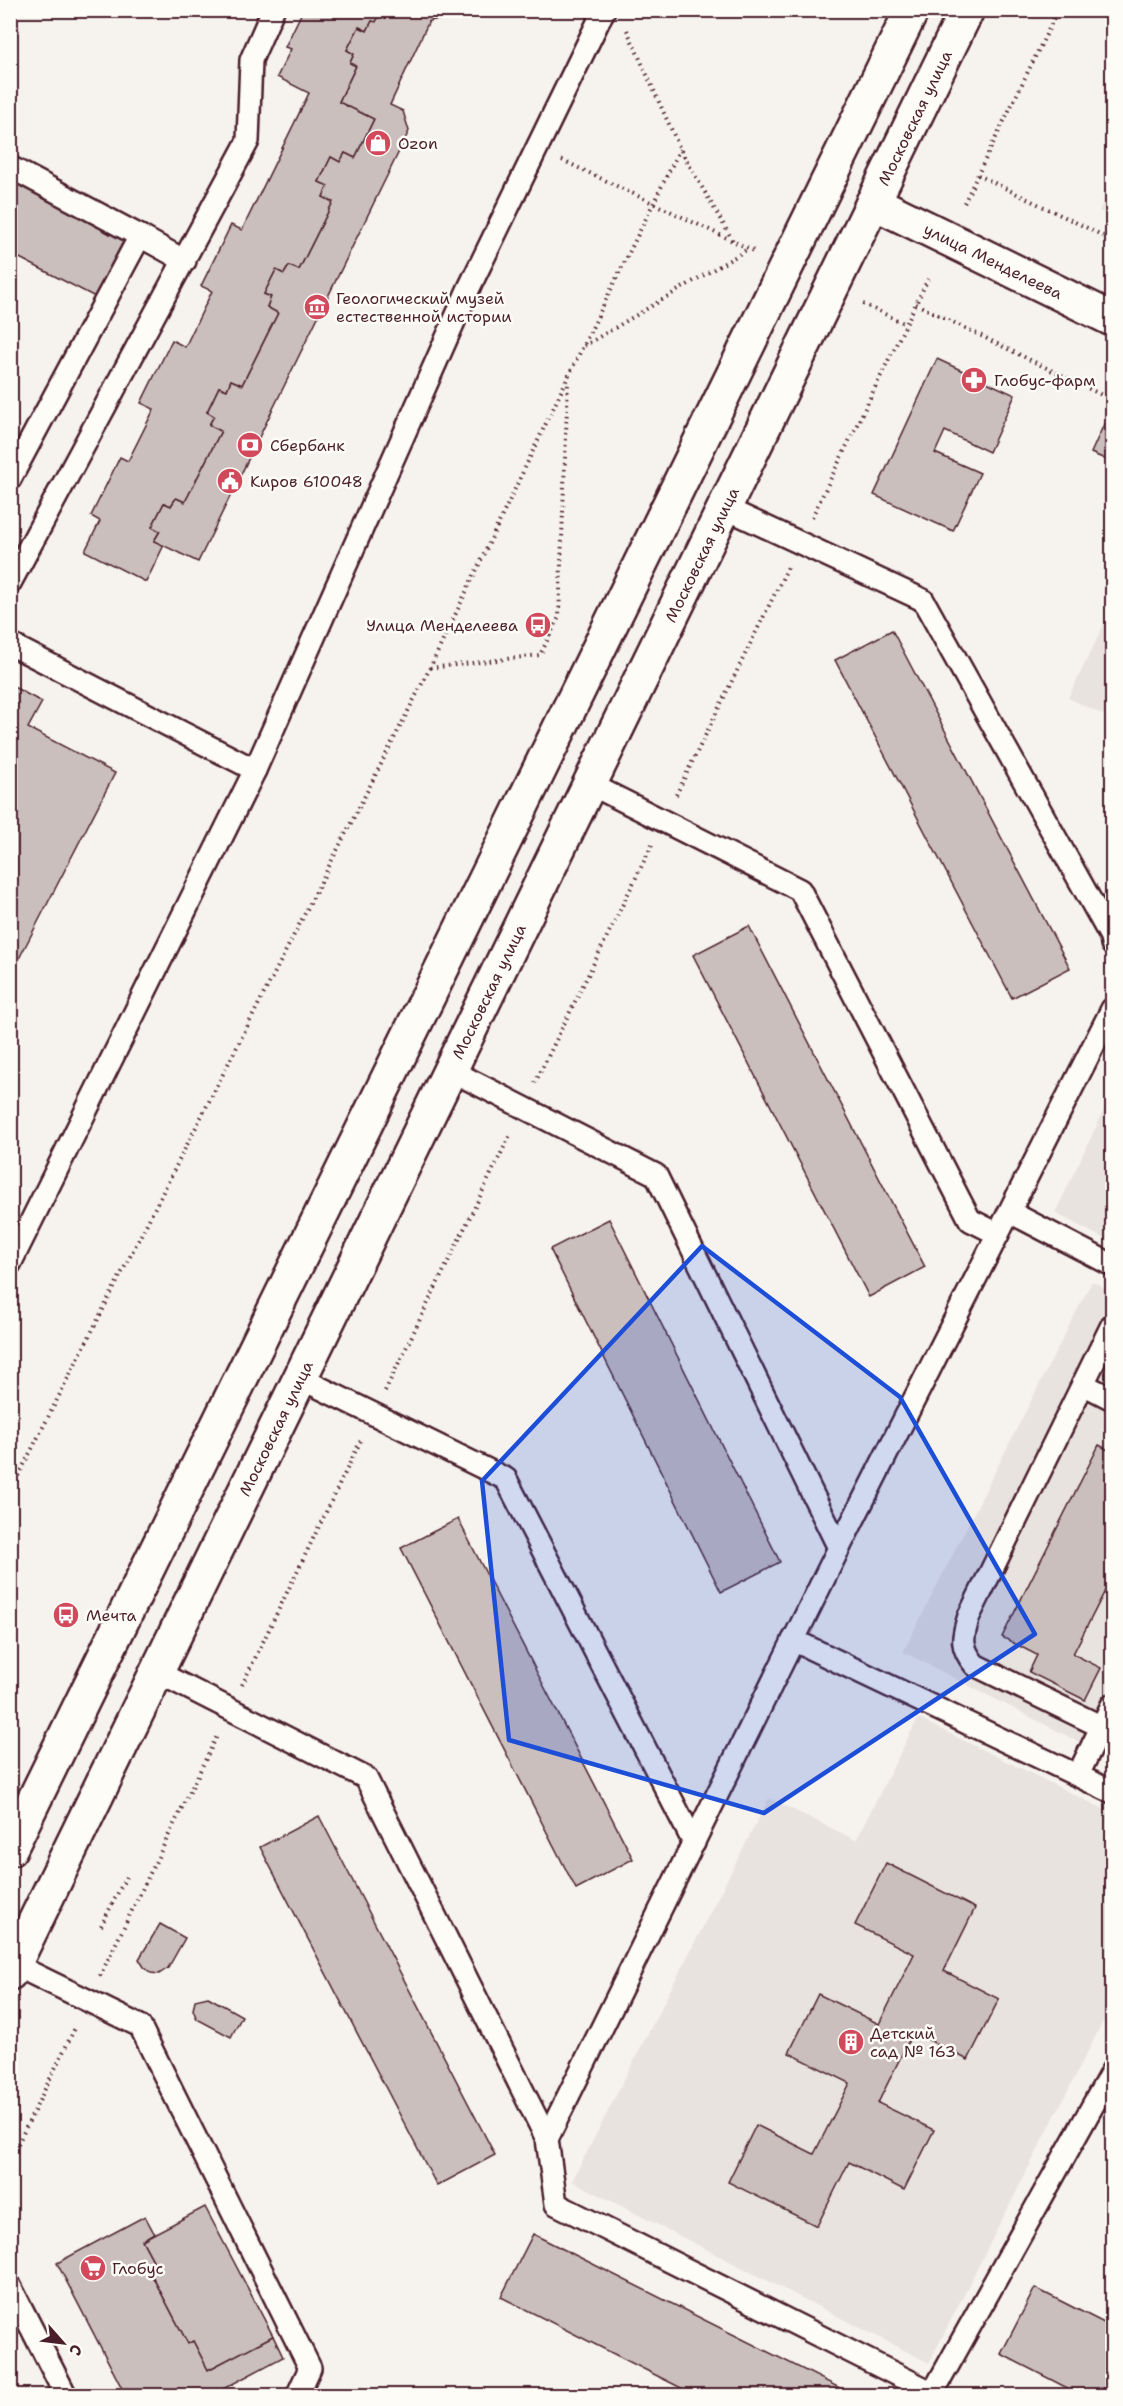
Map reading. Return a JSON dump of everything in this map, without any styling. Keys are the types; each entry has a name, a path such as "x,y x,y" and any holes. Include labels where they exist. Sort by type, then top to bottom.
{"main road":[{"path":"10,1848 912,10"},
{"name":"Московская улица","path":"13,1969 967,10"},
{"name":"улица Менделеева","path":"829,180 1113,319"}],"lane":[{"path":"10,583 248,141 251,60 273,10"},
{"path":"10,1264 255,770 468,290 604,10"},
{"path":"10,167 185,261"},
{"path":"10,479 140,236"},
{"path":"725,508 923,600 1113,944"},
{"path":"10,644 255,770"},
{"path":"590,784 664,819 800,890 970,1220 998,1234"},
{"path":"547,2139 839,1548 1113,1009"},
{"path":"450,1070 656,1175 839,1548"},
{"path":"1010,1212 1113,1265"},
{"path":"1102,1728 975,1665 965,1653 963,1635 969,1616 1113,1325"},
{"path":"300,1378 506,1479 694,1843"},
{"path":"1083,1384 1113,1400"},
{"path":"794,1640 1113,1791"},
{"path":"157,1672 366,1778 547,2139 556,2204 932,2394 1113,2071"},
{"path":"1078,1775 1113,1705"},
{"path":"13,1969 88,2000 140,2026 310,2367 297,2396"},
{"path":"10,2286 66,2396"}],"path":[{"path":"964,203 1059,10"},
{"path":"623,21 680,149 733,241"},
{"path":"537,148 765,256"},
{"path":"10,1492 429,668 680,149"},
{"path":"978,175 1113,240"},
{"path":"583,347 748,249"},
{"path":"10,2160 928,279"},
{"path":"859,302 906,324"},
{"path":"916,303 1113,400"},
{"path":"429,668 540,655 559,617 568,377"},
{"path":"101,1926 127,1875"}],"highlighted area":[{"path":"702,1246 900,1397 1035,1634 764,1813 509,1740 482,1481"}],"shaded area":[{"path":"1112,183 1112,217 1099,211"},
{"path":"1112,608 1112,719 1068,698"},
{"path":"1112,1093 1112,1243 1055,1213"},
{"path":"1092,1281 1112,1292 1112,1759 903,1652"},
{"path":"918,1718 1112,1813 1112,2004 929,2363 572,2181 769,1798 856,1840"}],"building":[{"path":"303,10 382,10 376,22 372,21 367,31 359,27 347,50 354,54 350,63 356,66 339,102 374,119 355,158 345,153 340,162 331,157 319,182 328,186 323,197 333,202 299,270 289,266 284,274 276,270 264,294 271,297 267,307 278,313 242,385 231,380 227,390 219,387 207,412 214,416 209,425 221,431 185,502 176,498 171,506 164,503 152,527 160,531 154,541 164,545 146,582 85,551 100,521 91,516 120,457 128,461 154,409 141,403 172,340 185,347 212,291 201,286 231,225 242,230 309,93 277,77 291,49 285,47"},
{"path":"382,10 452,10 455,17 429,21 390,105 403,111 409,131 198,562 154,541 160,531 152,527 164,503 171,506 176,498 185,502 221,431 209,425 214,416 207,412 219,387 227,390 231,380 242,385 278,313 267,307 271,297 264,294 276,270 284,274 289,266 299,270 333,202 323,197 328,186 319,182 331,157 340,162 345,153 355,158 374,119 339,102 356,66 350,63 354,54 347,50 359,27 367,31 372,21 376,22"},
{"path":"10,172 132,235 99,299 10,253"},
{"path":"937,359 1015,395 989,452 945,431 935,453 980,473 953,531 874,495"},
{"path":"1104,424 1112,428 1112,462 1091,453"},
{"path":"892,630 1070,968 1012,998 835,660"},
{"path":"10,685 42,702 28,728 115,773 10,976"},
{"path":"749,926 925,1267 869,1297 693,955"},
{"path":"609,1219 780,1562 721,1592 550,1249"},
{"path":"1099,1445 1112,1452 1112,1577 1073,1654 1101,1668 1085,1700 1029,1672 1037,1655 1002,1637"},
{"path":"458,1519 633,1859 576,1889 401,1548"},
{"path":"319,1816 495,2155 437,2186 260,1847"},
{"name":"Детский сад № 163","path":"886,1863 975,1908 944,1971 999,1999 968,2060 913,2032 878,2103 934,2130 904,2190 849,2162 817,2226 728,2182 756,2125 814,2154 850,2083 789,2053 818,1994 879,2024 914,1954 855,1925"},
{"path":"160,1924 185,1938 168,1968 159,1974 151,1973 139,1959"},
{"path":"208,1997 242,2016 231,2037 197,2019 193,2010 195,2000"},
{"path":"205,2207 273,2336 208,2370 193,2341 188,2344 150,2272 157,2268 142,2240"},
{"path":"145,2216 154,2233 142,2240 157,2268 150,2272 188,2344 193,2341 208,2370 273,2336 283,2357 210,2396 126,2396 57,2263"},
{"path":"533,2234 846,2391 844,2396 697,2396 501,2297"},
{"path":"1035,2288 1112,2327 1112,2396 1083,2396 1001,2354"}],"place":[{"name":"Ozon","path":"378,143"},
{"name":"Геологический музей естественной истории","path":"317,307"},
{"name":"Глобус-фарм","path":"974,380"},
{"name":"Сбербанк","path":"250,445"},
{"name":"Киров 610048","path":"230,481"},
{"name":"Улица Менделеева","path":"538,625"},
{"name":"Мечта","path":"66,1615"},
{"name":"Детский сад № 163","path":"851,2042"},
{"name":"Глобус","path":"93,2268"}]}
